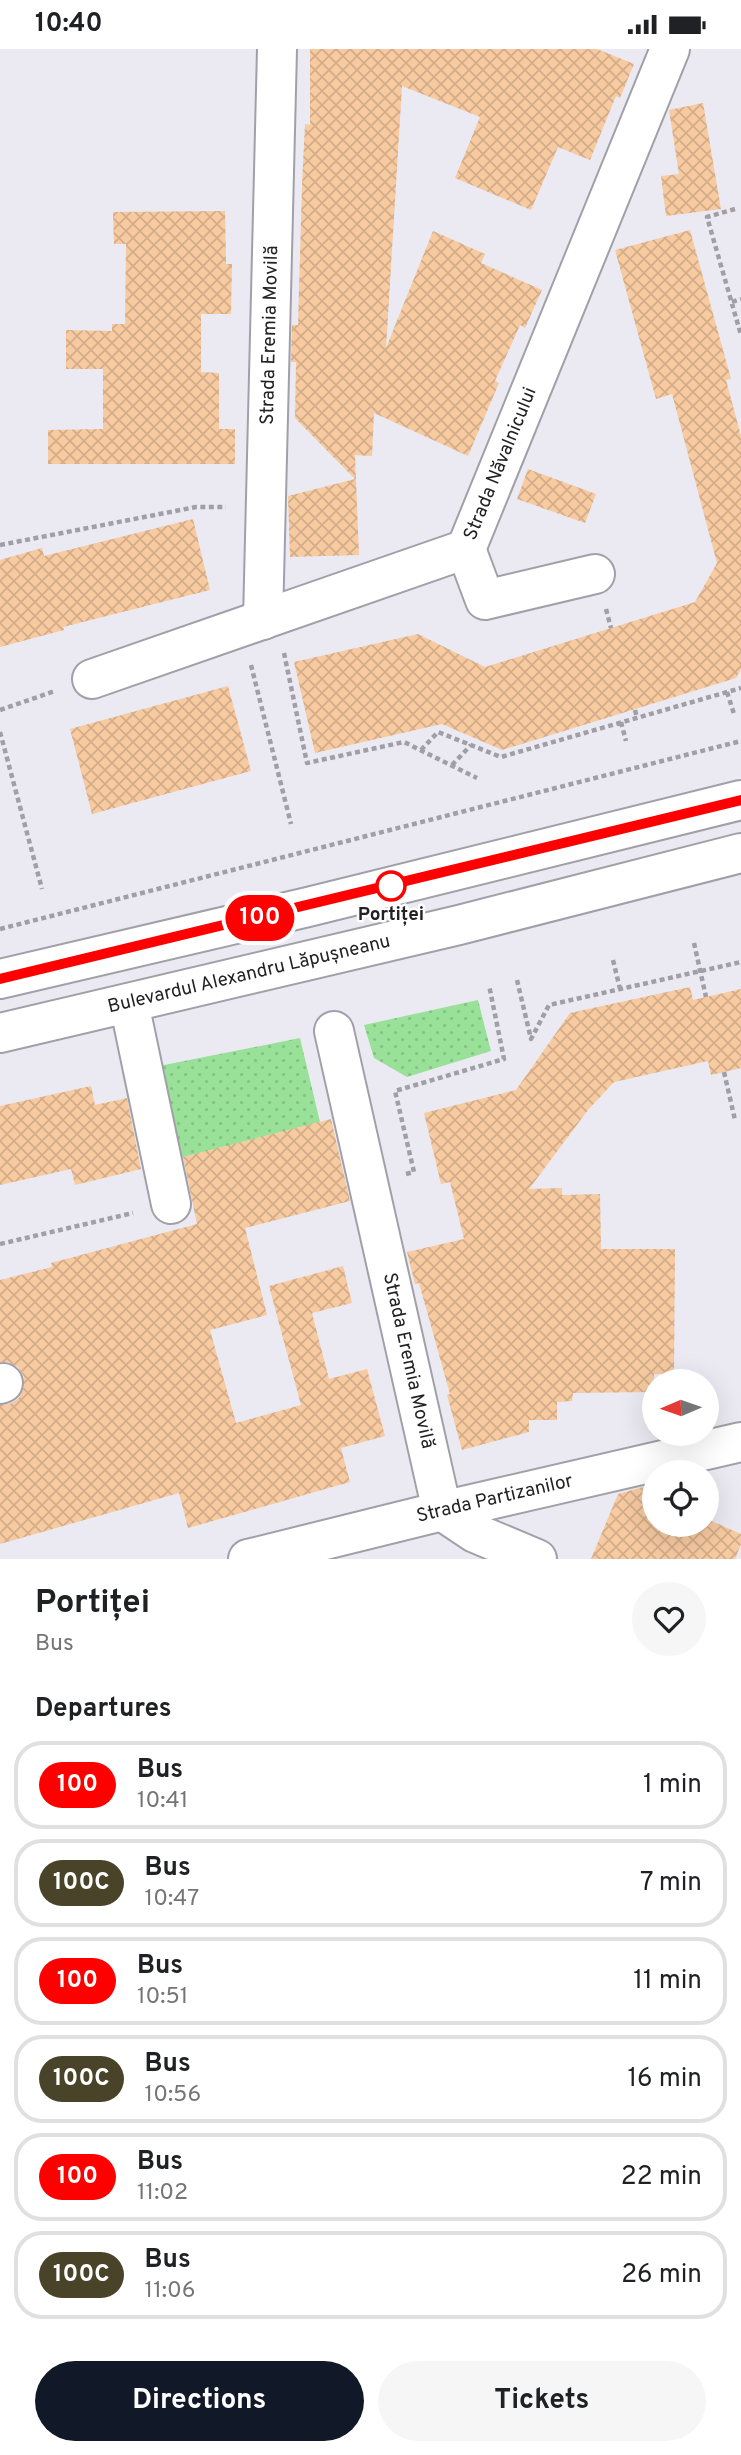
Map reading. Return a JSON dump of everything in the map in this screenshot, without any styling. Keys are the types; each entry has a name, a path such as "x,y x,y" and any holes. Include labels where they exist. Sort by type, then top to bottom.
{"street":[{"name":"Strada Eremia Movilă","path":"260,621 277,49"},
{"name":"Strada Năvalnicului","path":"92,679 466,549 670,49"},
{"path":"466,549 485,600 595,574"},
{"path":"0,979 295,910 741,800"},
{"name":"Bulevardul Alexandru Lăpușneanu","path":"0,1033 445,928 741,853"},
{"path":"129,1003 171,1204"},
{"name":"Strada Eremia Movilă","path":"334,1031 442,1511"},
{"name":"Strada Partizanilor","path":"248,1559 741,1442"},
{"path":"442,1511 475,1533 537,1559"}],"path":[{"path":"735,209 708,217 741,335"},
{"path":"732,302 741,299"},
{"path":"0,545 196,507 265,507"},
{"path":"260,621 307,763 404,742 477,778"},
{"path":"260,621 291,824"},
{"path":"0,710 92,679"},
{"path":"421,750 438,732 501,757 741,688"},
{"path":"727,692 734,714"},
{"path":"635,710 637,718"},
{"path":"621,722 626,741"},
{"path":"0,732 42,889"},
{"path":"0,929 741,741"},
{"path":"452,765 471,745"},
{"path":"694,943 706,997"},
{"path":"613,960 620,989"},
{"path":"517,980 531,1039 549,1005 741,962"},
{"path":"414,1172 395,1091 503,1059 489,985"},
{"path":"724,1072 735,1120"},
{"path":"0,1244 171,1204"}],"green space":[{"path":"478,1000 491,1051 407,1077 374,1058 364,1025"},
{"path":"300,1038 320,1122 180,1158 159,1066"}],"building":[{"path":"310,49 597,49 634,64 620,98 616,96 590,160 558,147 531,210 455,178 480,117 402,86 386,348 433,231 485,254 481,263 542,290 525,328 520,325 495,381 499,383 468,456 374,413 372,456 355,455 359,555 290,557 288,496 355,479 295,418 296,362 291,362 292,325 298,325 305,124 310,125"},
{"path":"703,103 721,209 666,216 661,176 679,174 669,110"},
{"path":"225,211 226,264 232,264 231,314 201,314 201,372 219,373 219,429 235,429 235,464 48,464 48,430 103,429 103,369 66,369 66,330 112,331 112,324 125,324 126,244 114,244 113,212"},
{"path":"690,230 731,379 726,380 741,436 741,669 736,678 502,750 442,724 315,753 294,662 418,634 485,667 695,602 717,563 672,394 656,399 615,250"},
{"path":"528,469 596,494 585,523 517,499"},
{"path":"193,519 210,590 63,627 64,630 0,647 0,560 42,548 44,556"},
{"path":"228,686 251,771 92,814 70,729"},
{"path":"690,987 693,1000 741,989 741,1068 711,1075 708,1061 614,1082 588,1110 529,1189 562,1188 562,1195 600,1194 601,1249 675,1249 674,1369 642,1369 642,1392 573,1393 572,1401 557,1402 557,1420 529,1420 529,1432 462,1450 447,1395 450,1394 419,1283 415,1284 407,1252 464,1239 450,1182 441,1184 424,1113 516,1090 570,1013"},
{"path":"91,1086 95,1105 127,1098 141,1169 75,1185 71,1169 0,1185 0,1106"},
{"path":"331,1119 350,1201 245,1228 267,1315 210,1330 236,1423 301,1405 269,1286 343,1266 352,1303 312,1313 329,1379 367,1369 385,1436 341,1448 350,1482 188,1528 179,1493 0,1544 0,1405 10,1404 19,1398 24,1387 24,1377 18,1367 8,1362 0,1362 0,1280 52,1267 51,1263 197,1224 183,1157"},
{"path":"642,1487 642,1537 719,1537 719,1524 741,1534 741,1544 735,1559 591,1559 618,1494"}],"bus line":[{"name":"100","path":"0,979 308,907 741,800"}],"place":[{"name":"Portiței","path":"391,886"}]}
